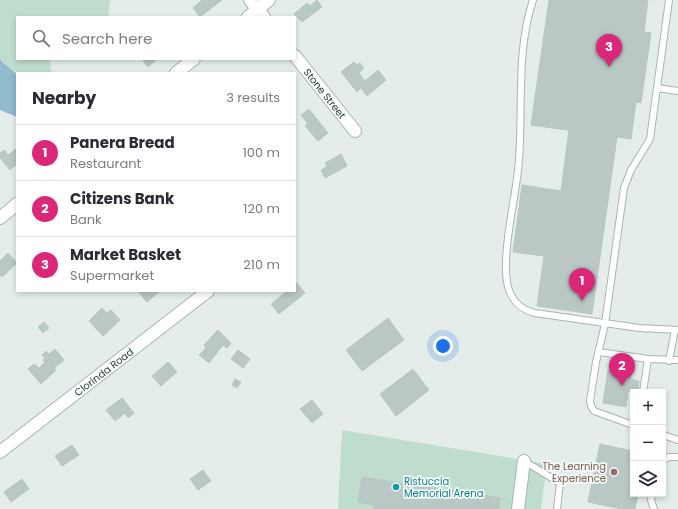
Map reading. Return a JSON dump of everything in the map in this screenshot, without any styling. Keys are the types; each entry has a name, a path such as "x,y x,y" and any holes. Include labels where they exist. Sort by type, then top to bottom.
{"street":[{"path":"249,16 269,0"},
{"name":"Stone Street","path":"296,57 355,131"},
{"path":"177,72 193,60"},
{"path":"0,218 16,205"},
{"name":"Clorinda Road","path":"0,452 207,292"},
{"path":"518,509 524,461"}],"lane":[{"path":"533,0 528,20 521,81 519,161 507,257 508,285 517,302 531,312 605,324 677,330 669,361"},
{"path":"630,424 594,410 591,406 596,362 605,324 624,188 631,170 649,142 669,0"},
{"path":"657,88 678,91"},
{"path":"599,352 648,359 669,361 678,360"},
{"path":"643,389 648,359"},
{"path":"666,436 678,440"},
{"path":"666,458 678,457"},
{"path":"524,461 560,483 557,509"}],"green space":[{"path":"0,0 110,0 108,16 16,16 16,60 50,60 51,72 16,72 10,69 0,58"},
{"path":"342,430 547,464 541,509 338,509"}],"water":[{"path":"0,58 2,62 16,73 16,117 0,110"}],"building":[{"path":"202,0 222,0 201,16 199,16 193,8"},
{"path":"317,0 322,7 302,22 294,14 307,3 310,6"},
{"path":"549,0 648,0 644,32 651,33 641,103 636,102 631,139 531,125"},
{"path":"144,60 156,60 148,67 143,61"},
{"path":"354,62 357,65 360,63 364,68 359,73 365,81 378,70 386,80 367,96 361,88 357,92 341,72"},
{"path":"309,109 328,133 318,141 305,126 308,124 301,115"},
{"path":"569,130 617,137 592,314 537,306 544,256 513,252 522,185 561,191"},
{"path":"16,149 16,165 10,170 0,158 0,153 4,150 8,155"},
{"path":"341,154 347,166 325,178 321,170 327,166 325,163"},
{"path":"8,253 16,262 16,264 2,277 0,275 0,261"},
{"path":"297,283 305,293 279,314 271,304 286,292 296,292"},
{"path":"139,292 159,292 147,302"},
{"path":"102,308 107,313 111,310 120,320 103,336 89,321"},
{"path":"388,318 404,340 362,371 346,350"},
{"path":"44,322 49,328 43,333 38,327"},
{"path":"218,330 231,343 227,348 223,345 209,363 199,355 206,348 204,345"},
{"path":"55,349 64,360 54,368 56,370 41,384 28,369 34,364 39,368 45,362 43,360 45,358 42,355 46,351 49,354"},
{"path":"238,350 250,359 243,368 231,359"},
{"path":"168,362 177,372 161,386 152,376"},
{"path":"413,369 429,390 396,416 380,394"},
{"path":"608,370 631,374 630,379 639,381 638,389 630,389 630,391 628,391 626,407 603,403"},
{"path":"235,379 241,382 237,388 232,385"},
{"path":"122,398 134,413 128,418 125,413 115,421 106,410"},
{"path":"312,400 323,414 312,423 300,409"},
{"name":"The Learning Experience","path":"600,444 630,450 630,497 637,497 635,509 622,509 588,502"},
{"path":"72,445 79,455 62,466 55,456"},
{"path":"203,470 211,481 198,490 190,479"},
{"name":"Ristuccia Memorial Arena","path":"362,477 500,498 499,509 374,509 374,505 358,502"},
{"path":"22,479 29,489 11,502 4,492"}],"place":[{"name":"Market Basket","path":"609,67"},
{"name":"Panera Bread","path":"582,301"},
{"name":"Citizens Bank","path":"622,386"},
{"name":"The Learning Experience","path":"614,472"},
{"name":"Ristuccia Memorial Arena","path":"396,487"}]}
